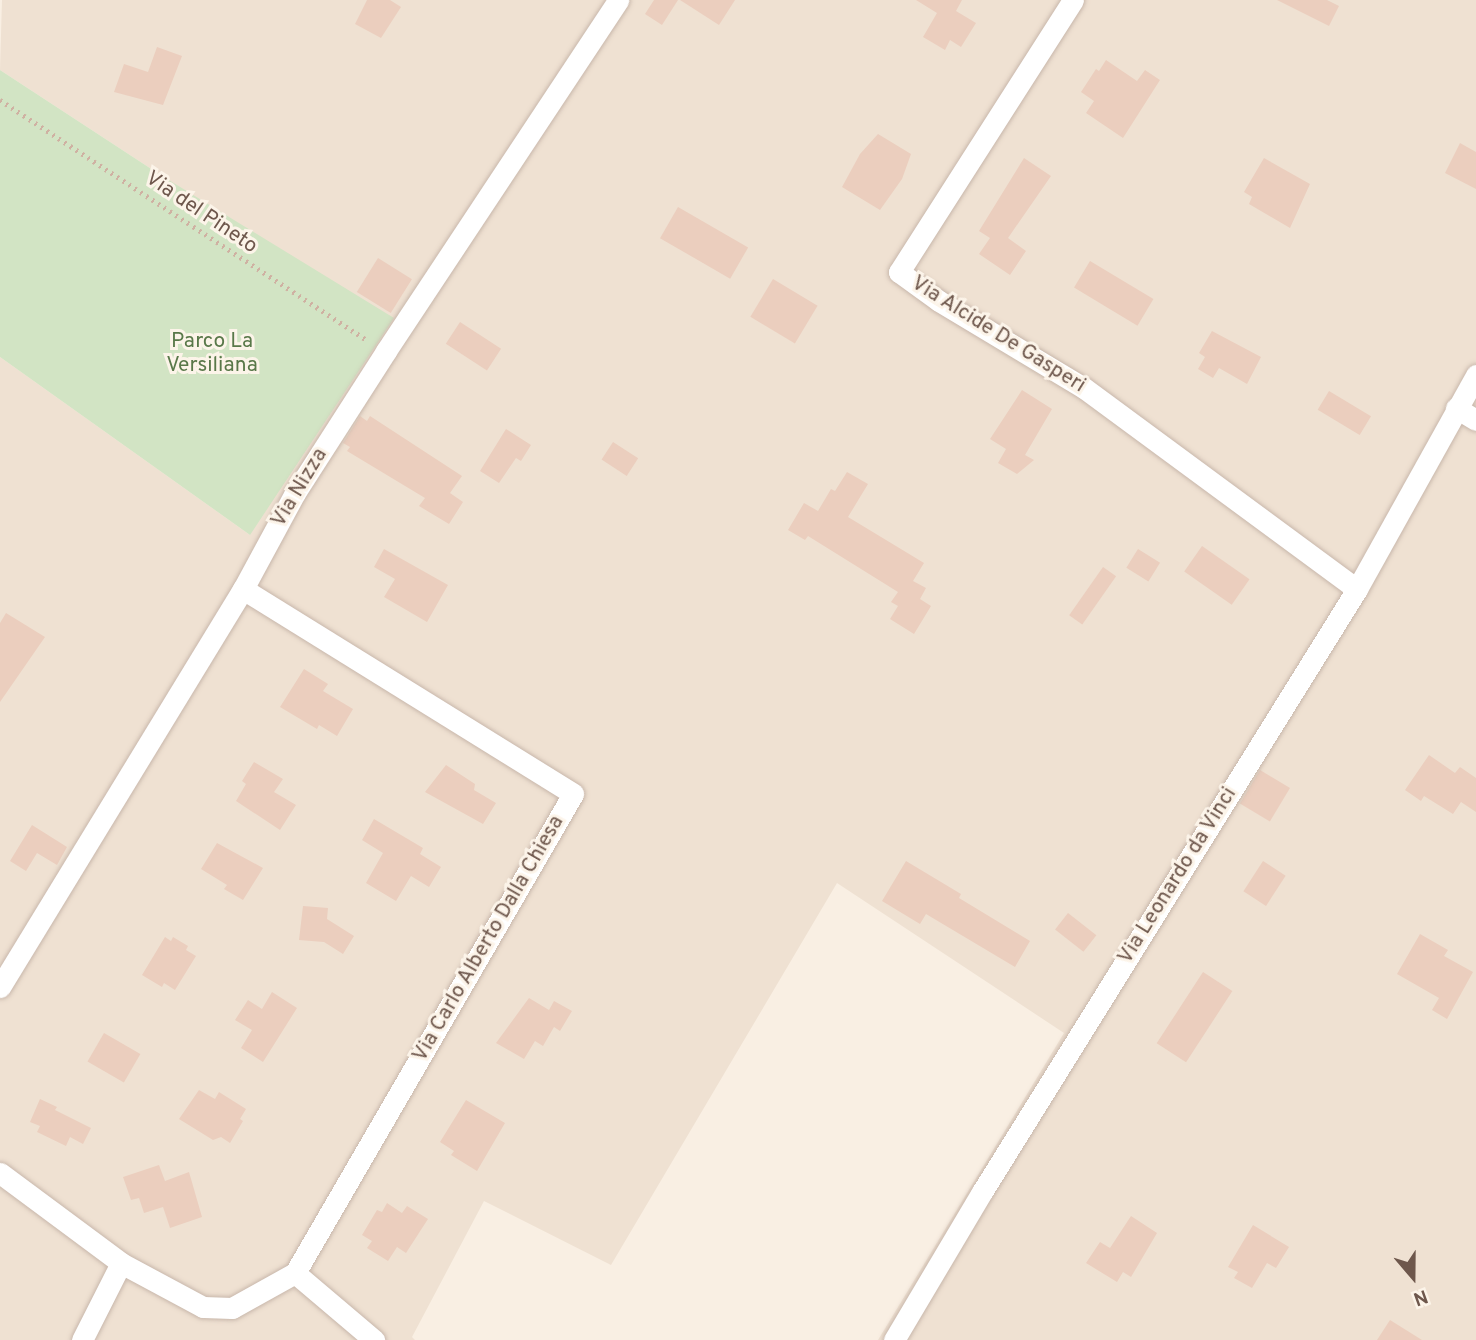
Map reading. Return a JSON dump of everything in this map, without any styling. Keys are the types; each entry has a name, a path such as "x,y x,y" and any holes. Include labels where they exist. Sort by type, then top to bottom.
{"street":[{"name":"Via Nizza","path":"0,987 243,589 295,493 618,0"},
{"name":"Via Alcide De Gasperi","path":"1073,0 899,272 939,301 1084,388 1356,589"},
{"name":"Via Leonardo da Vinci","path":"894,1340 982,1192 1356,589 1476,375"},
{"path":"1456,408 1476,421"},
{"name":"Via Carlo Alberto Dalla Chiesa","path":"243,589 573,794 295,1273"},
{"path":"0,1174 121,1263 203,1307 232,1308 295,1273 374,1340"},
{"path":"82,1340 121,1263"}],"path":[{"name":"Via del Pineto","path":"0,100 312,306 386,351"}],"shaded area":[{"path":"2,0 1476,0 1476,1340 878,1340 1064,1033 837,883 611,1265 484,1201 412,1337 415,1340 0,1340 0,357 250,535 159,174 0,70"}],"green space":[{"name":"Parco La Versiliana","path":"0,70 159,174 394,318 250,535 0,357"}],"building":[{"path":"367,0 390,0 401,7 381,38 355,24"},
{"path":"654,0 678,0 662,25 645,14"},
{"path":"680,0 735,0 719,25"},
{"path":"916,0 962,0 956,11 976,23 961,47 950,40 945,50 923,37 937,13"},
{"path":"1277,0 1327,0 1339,6 1329,26"},
{"path":"157,47 182,56 163,105 114,92 124,64 148,72"},
{"path":"1106,60 1137,81 1145,70 1160,80 1123,138 1086,113 1094,101 1081,92 1096,69 1099,71"},
{"path":"878,134 911,154 902,179 880,210 842,187 860,154"},
{"path":"1460,143 1476,152 1476,189 1445,173"},
{"path":"1024,158 1051,176 1008,238 1026,251 1010,275 979,254 990,238 979,231"},
{"path":"1264,158 1310,184 1290,228 1249,204 1252,197 1244,192"},
{"path":"678,207 748,248 730,279 660,238"},
{"path":"378,258 412,279 391,313 357,292"},
{"path":"1090,261 1153,299 1137,326 1074,288"},
{"path":"773,279 818,306 795,343 750,317"},
{"path":"460,322 501,349 487,370 446,344"},
{"path":"1212,331 1261,357 1247,384 1219,368 1213,378 1198,369 1205,357 1199,353"},
{"path":"1022,390 1052,409 1025,455 1034,460 1017,474 998,463 1006,449 990,439"},
{"path":"1329,391 1371,416 1360,435 1318,410"},
{"path":"360,416 367,421 370,416 462,476 450,493 463,502 449,524 419,506 425,498 347,451 350,447 343,443"},
{"path":"506,429 531,445 521,461 516,458 499,483 480,471"},
{"path":"613,442 638,458 627,476 602,460"},
{"path":"847,472 868,484 848,517 924,563 913,581 926,588 920,599 931,606 914,634 890,619 898,606 891,602 898,592 808,536 805,540 788,530 804,503 818,511 831,489 835,491"},
{"path":"1202,546 1250,579 1232,605 1184,571"},
{"path":"384,549 448,585 427,622 384,597 395,579 374,567"},
{"path":"1138,549 1160,563 1148,581 1126,568"},
{"path":"1103,567 1116,576 1082,625 1069,615"},
{"path":"6,613 45,637 0,702 0,623"},
{"path":"304,669 328,684 323,691 353,709 337,736 319,725 317,729 280,707"},
{"path":"1429,755 1455,773 1460,767 1476,778 1476,812 1461,802 1453,814 1424,796 1421,801 1405,790"},
{"path":"254,762 283,779 274,792 296,805 280,830 236,801 246,784 242,781"},
{"path":"446,765 475,784 474,790 496,803 483,824 425,792"},
{"path":"1260,770 1290,788 1270,821 1240,803"},
{"path":"374,819 423,848 420,854 441,867 429,887 411,876 396,901 366,883 383,853 362,840"},
{"path":"32,825 67,847 57,865 37,853 26,871 10,861"},
{"path":"217,843 263,868 243,900 224,889 227,885 201,869"},
{"path":"906,861 961,894 959,898 1030,941 1015,967 926,914 920,924 882,901"},
{"path":"1263,861 1286,876 1266,906 1243,891"},
{"path":"303,906 328,908 327,919 354,936 343,954 324,942 299,940"},
{"path":"1068,913 1096,935 1083,952 1055,930"},
{"path":"1420,934 1448,950 1444,956 1473,972 1447,1019 1432,1010 1439,998 1397,974"},
{"path":"165,937 171,941 173,937 188,946 186,950 196,956 175,990 164,983 162,987 142,975"},
{"path":"1203,972 1232,991 1186,1062 1157,1043"},
{"path":"272,992 297,1008 263,1062 241,1048 252,1030 235,1020 248,1000 262,1009"},
{"path":"529,998 549,1010 554,1001 572,1011 560,1031 554,1027 543,1046 535,1041 524,1059 496,1043"},
{"path":"104,1033 140,1054 124,1083 88,1062"},
{"path":"199,1090 215,1099 219,1092 246,1109 240,1119 243,1121 230,1143 221,1137 213,1140 179,1119"},
{"path":"40,1099 57,1107 55,1110 91,1128 83,1144 70,1137 66,1146 37,1132 40,1126 30,1122"},
{"path":"466,1100 505,1123 477,1171 451,1155 454,1151 440,1142"},
{"path":"159,1165 165,1181 189,1172 202,1217 170,1228 163,1207 144,1213 139,1198 131,1200 123,1177"},
{"path":"387,1203 402,1213 407,1206 428,1219 406,1253 397,1247 388,1261 367,1248 372,1241 362,1235 377,1210 382,1212"},
{"path":"1131,1216 1157,1233 1131,1277 1123,1272 1117,1282 1086,1263 1100,1242 1110,1248"},
{"path":"1253,1225 1289,1247 1276,1268 1267,1263 1252,1288 1234,1278 1238,1272 1228,1267"},
{"path":"1390,1320 1422,1340 1377,1340"}]}
